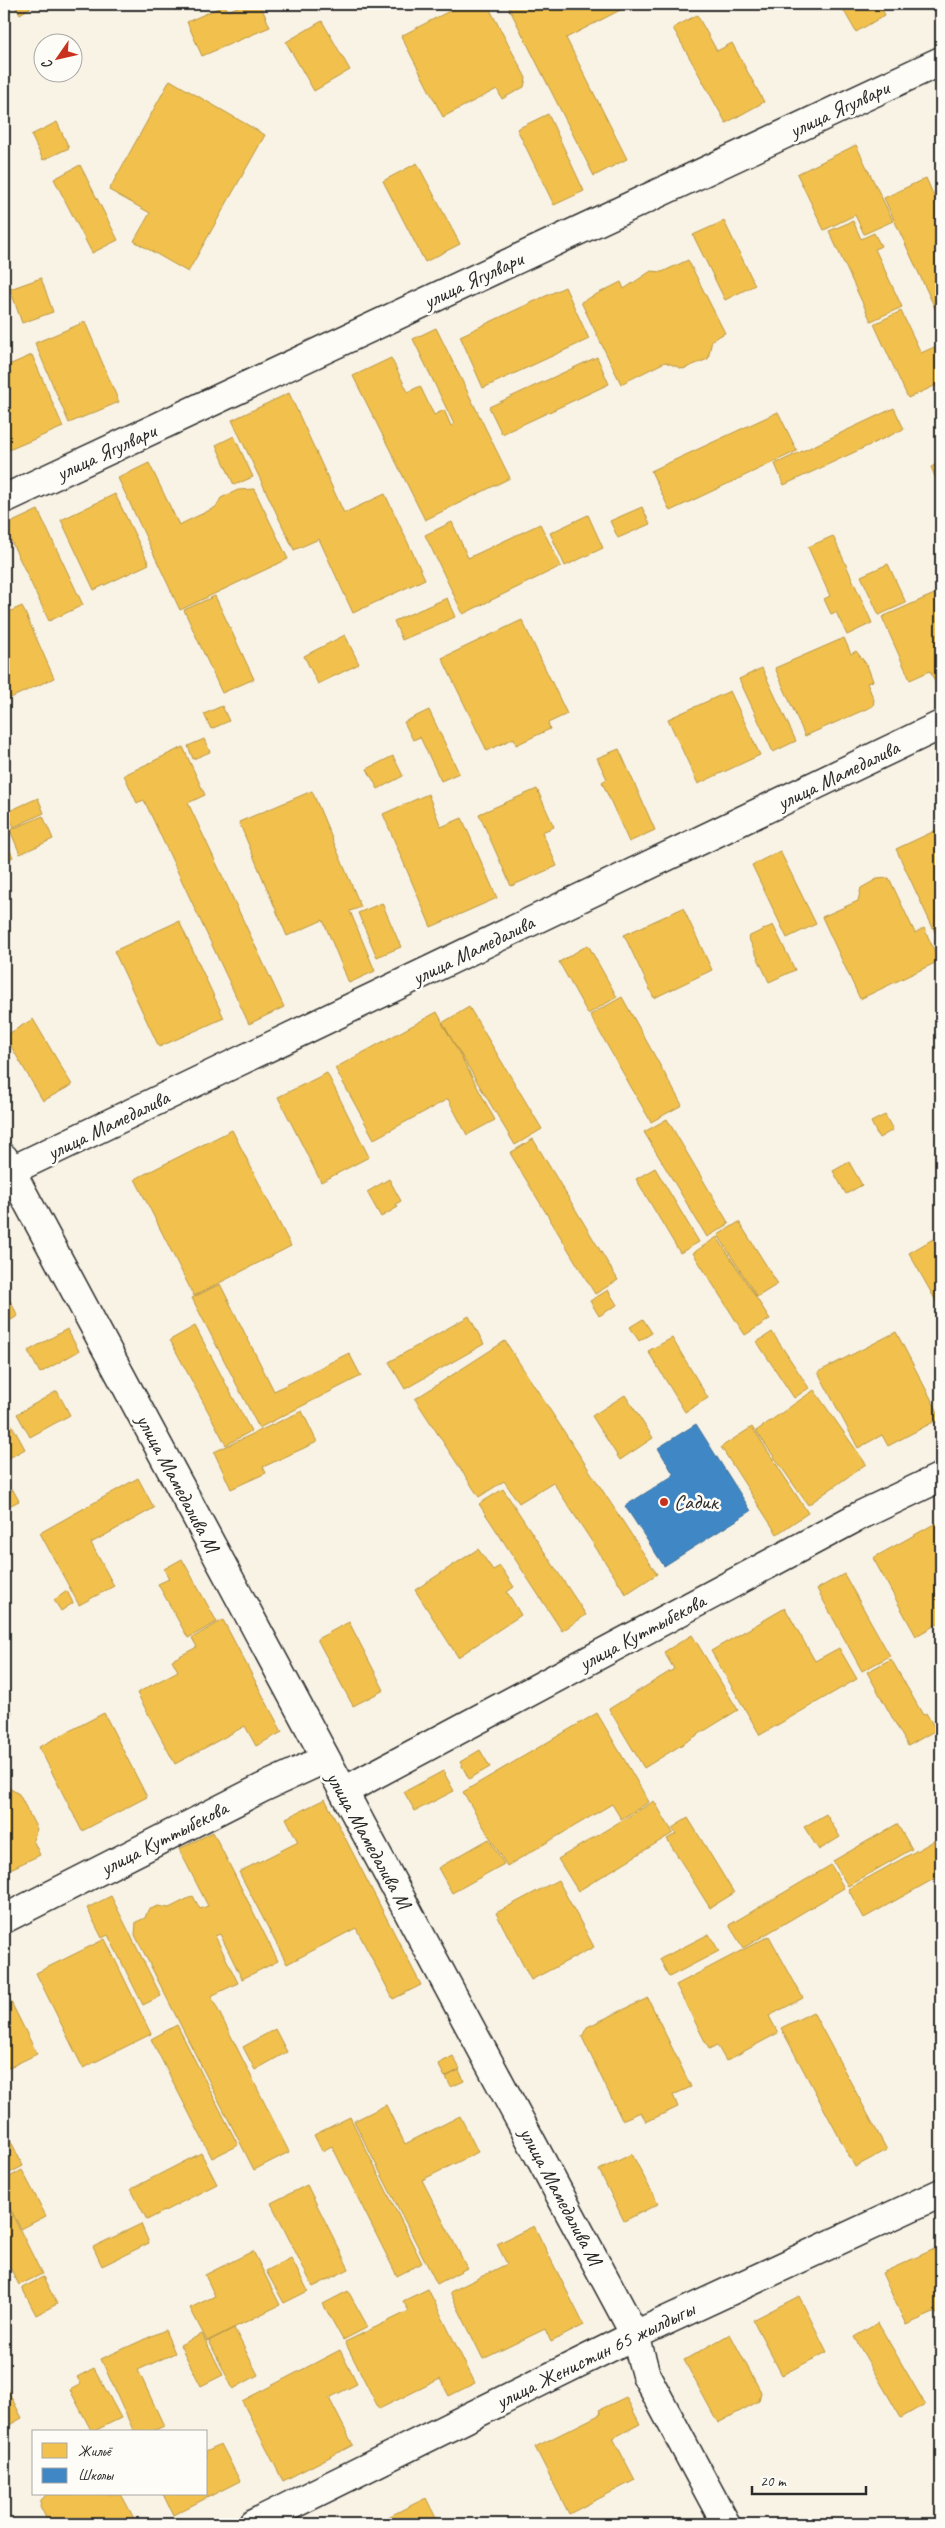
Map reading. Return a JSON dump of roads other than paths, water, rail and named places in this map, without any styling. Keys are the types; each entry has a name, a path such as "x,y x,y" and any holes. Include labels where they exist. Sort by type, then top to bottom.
{"street":[{"name":"улица Ягулвари","path":"4,499 941,61"},
{"name":"улица Мамедалива","path":"6,1168 941,725"},
{"name":"улица Мамедалива М","path":"6,1168 344,1791 635,2334 646,2376 726,2524"},
{"name":"улица Куттыбекова","path":"344,1791 859,1516 941,1477"},
{"name":"улица Куттыбекова","path":"4,1919 262,1788 325,1759"},
{"name":"улица Женистин 65 жылдыгы","path":"253,2524 635,2334 941,2193"}],"place":[{"name":"Садик","path":"664,1502"}]}
